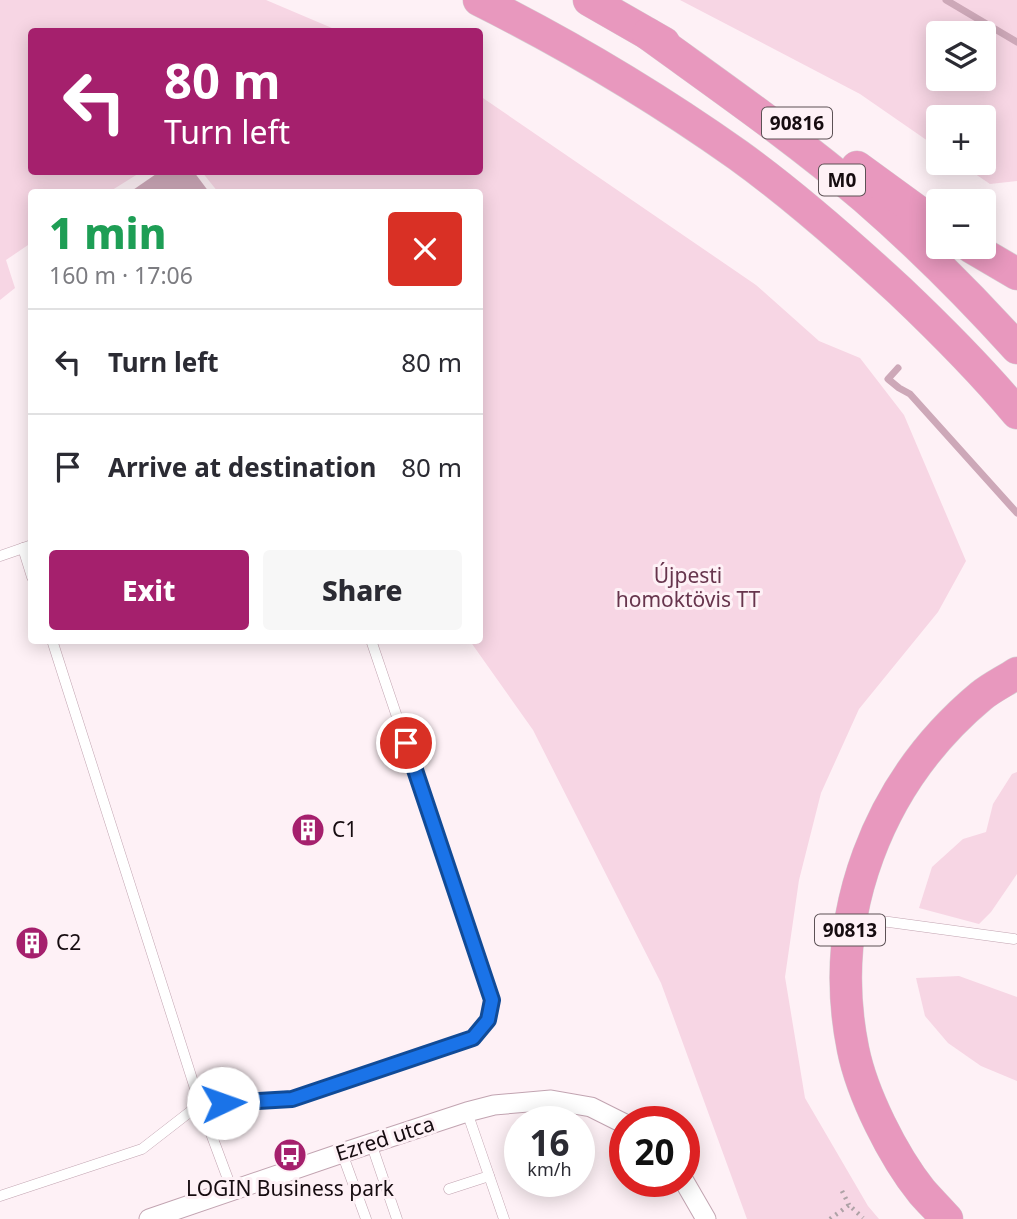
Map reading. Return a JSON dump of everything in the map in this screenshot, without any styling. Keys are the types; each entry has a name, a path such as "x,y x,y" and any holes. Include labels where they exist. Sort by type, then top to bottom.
{"highway":[{"name":"M0","path":"479,0 577,52 656,99 785,191 856,250 940,329 1017,413"},
{"name":"M0","path":"589,0 648,34 784,134 865,198 962,288 1017,348"},
{"name":"90816","path":"648,34 746,84 926,217"},
{"path":"991,259 1017,274"},
{"name":"90813","path":"947,1219 922,1191 890,1143 869,1097 853,1049 847,999 846,957 860,878 876,834 896,795 918,762 947,728 983,695 1017,673"}],"street":[{"name":"Ezred utca","path":"149,1219 371,1143 494,1105 551,1100 591,1107 609,1116"},
{"path":"693,1197 706,1219"}],"lane":[{"path":"0,556 27,547"},
{"path":"53,644 200,1104 232,1190"},
{"path":"0,1196 142,1149 200,1104 292,1099 473,1038 488,1020 492,1000 372,644"},
{"path":"852,920 889,922 1014,939"},
{"path":"467,1112 504,1219"},
{"path":"371,1143 397,1219"},
{"path":"342,1153 364,1219"},
{"path":"449,1189 489,1176"}],"path":[{"path":"842,1191 849,1205 863,1218"},
{"path":"830,1219 849,1205"}],"green space":[{"path":"0,0 266,0 332,28 28,28 28,175 136,175 114,189 28,189 28,245 6,260 15,288 0,300"},
{"path":"680,0 1017,0 1017,181 990,184 977,175 996,175 996,105 926,105 926,140 860,94"},
{"name":"Újpesti homoktövis TT","path":"483,98 756,285 819,341 860,358 904,415 966,561 938,612 859,709 821,793 799,880 785,977 805,1098 868,1206 879,1219 747,1219 661,983 533,730 472,644 483,644 483,189 216,189 204,175 483,175"},
{"path":"1017,772 1017,874 991,912 979,924 919,908 932,867 963,839 986,832 993,804 1012,774"},
{"path":"959,976 1017,997 1017,1081 981,1066 948,1043 925,1016 916,978"}],"shaded area":[{"path":"155,175 196,175 207,189 134,189"}],"waterway":[{"path":"946,0 1017,42"},
{"path":"898,368 888,379 910,394 1017,513"}],"place":[{"name":"C1","path":"308,830"},
{"name":"C2","path":"32,943"},
{"name":"LOGIN Business park","path":"290,1155"}],"route":[{"path":"223,1103 292,1099 473,1038 488,1020 492,1000 406,743"}]}
